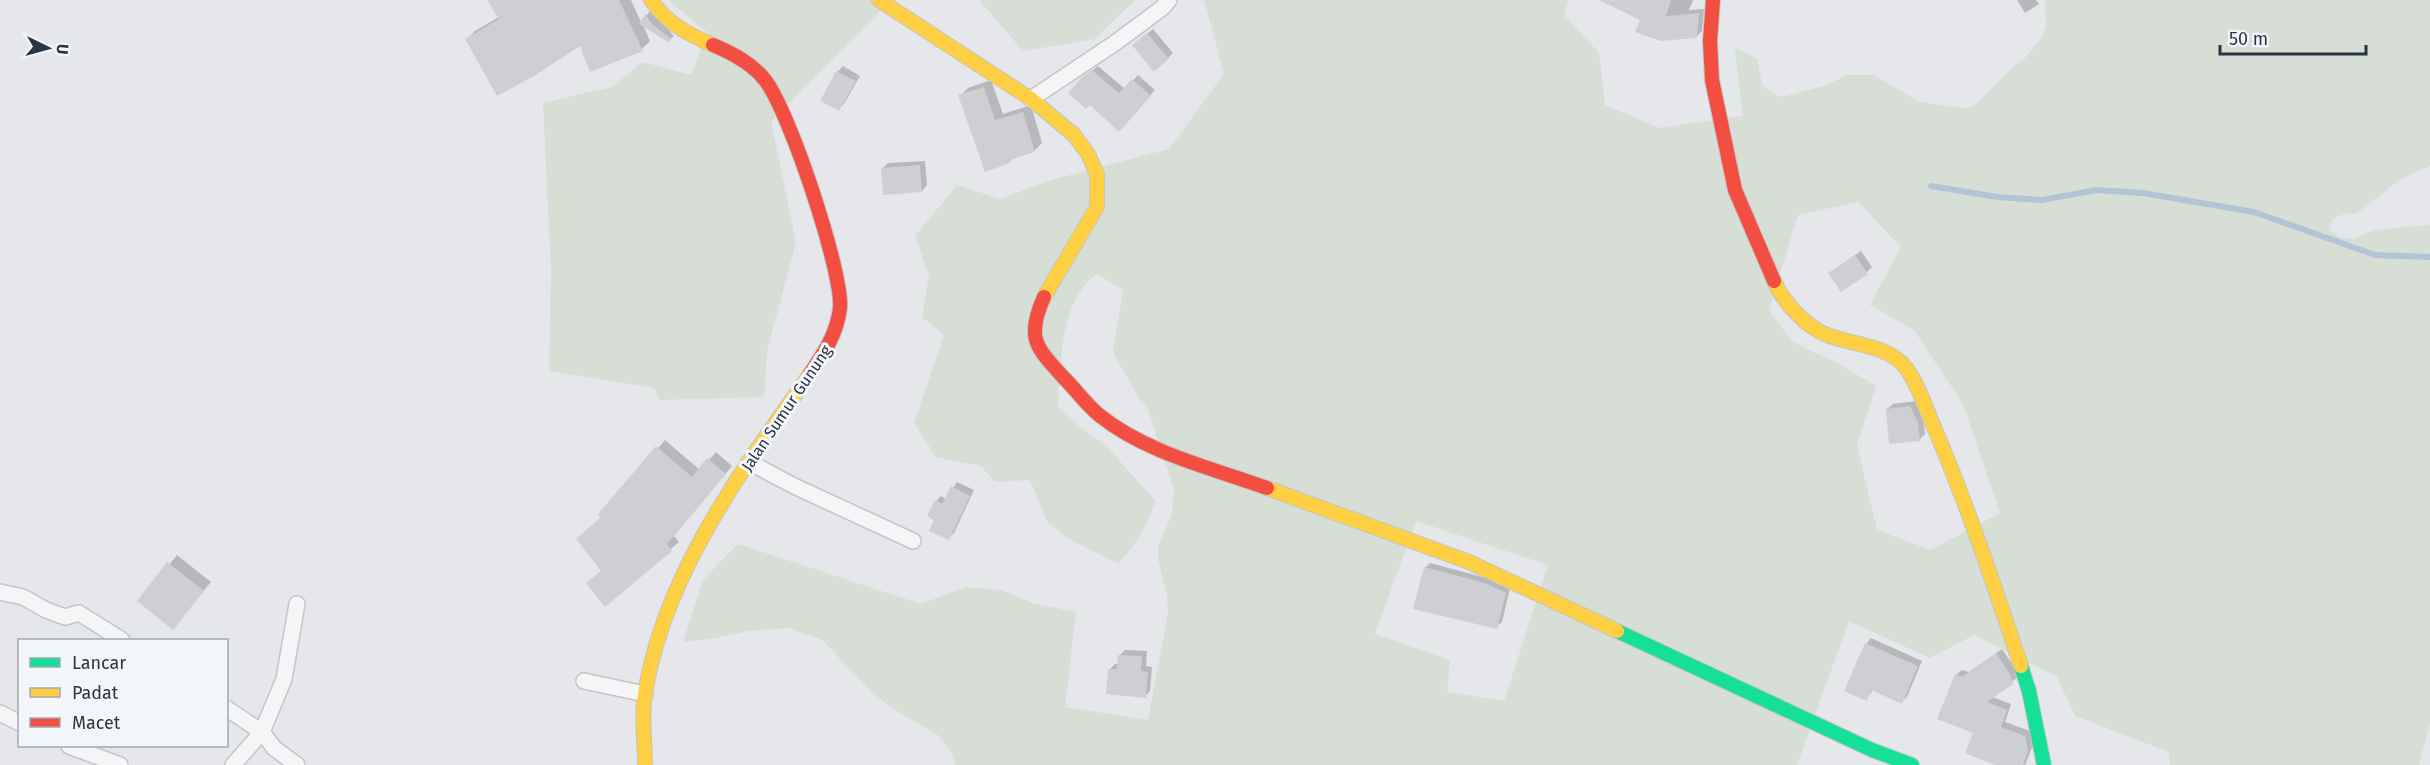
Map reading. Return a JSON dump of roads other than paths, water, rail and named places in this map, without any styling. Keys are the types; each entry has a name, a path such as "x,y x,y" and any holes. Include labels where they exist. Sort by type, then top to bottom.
{"street":[{"name":"Jalan Sumur Gunung","path":"645,765 645,694 652,662 665,621 694,552 749,462 828,348 840,320 840,293 820,214 783,109 772,90 759,72 733,54 687,34 665,21 651,0"},
{"path":"879,0 1030,99 1074,135 1088,154 1097,174 1097,207 1043,299 1037,315 1035,330 1038,349 1098,414 1124,432 1162,450 1469,562 1872,750 1912,765"},
{"path":"1030,99 1115,43 1162,8 1169,0"},
{"path":"1713,0 1710,41 1712,81 1735,190 1776,286 1792,308 1808,323 1827,335 1857,342 1889,355 1905,366 1914,382 1948,460 2002,609 2029,692 2044,765"},
{"path":"749,462 794,486 913,541"},
{"path":"0,592 23,597 46,610 65,617 79,613 120,639"},
{"path":"233,765 262,732 284,679 297,604"},
{"path":"584,681 645,694"},
{"path":"228,709 262,732 274,748 297,765"},
{"path":"0,713 18,722"},
{"path":"72,747 120,765"}],"waterway":[{"path":"1931,186 1997,197 2042,200 2096,190 2143,193 2254,212 2375,255 2430,257"}]}
